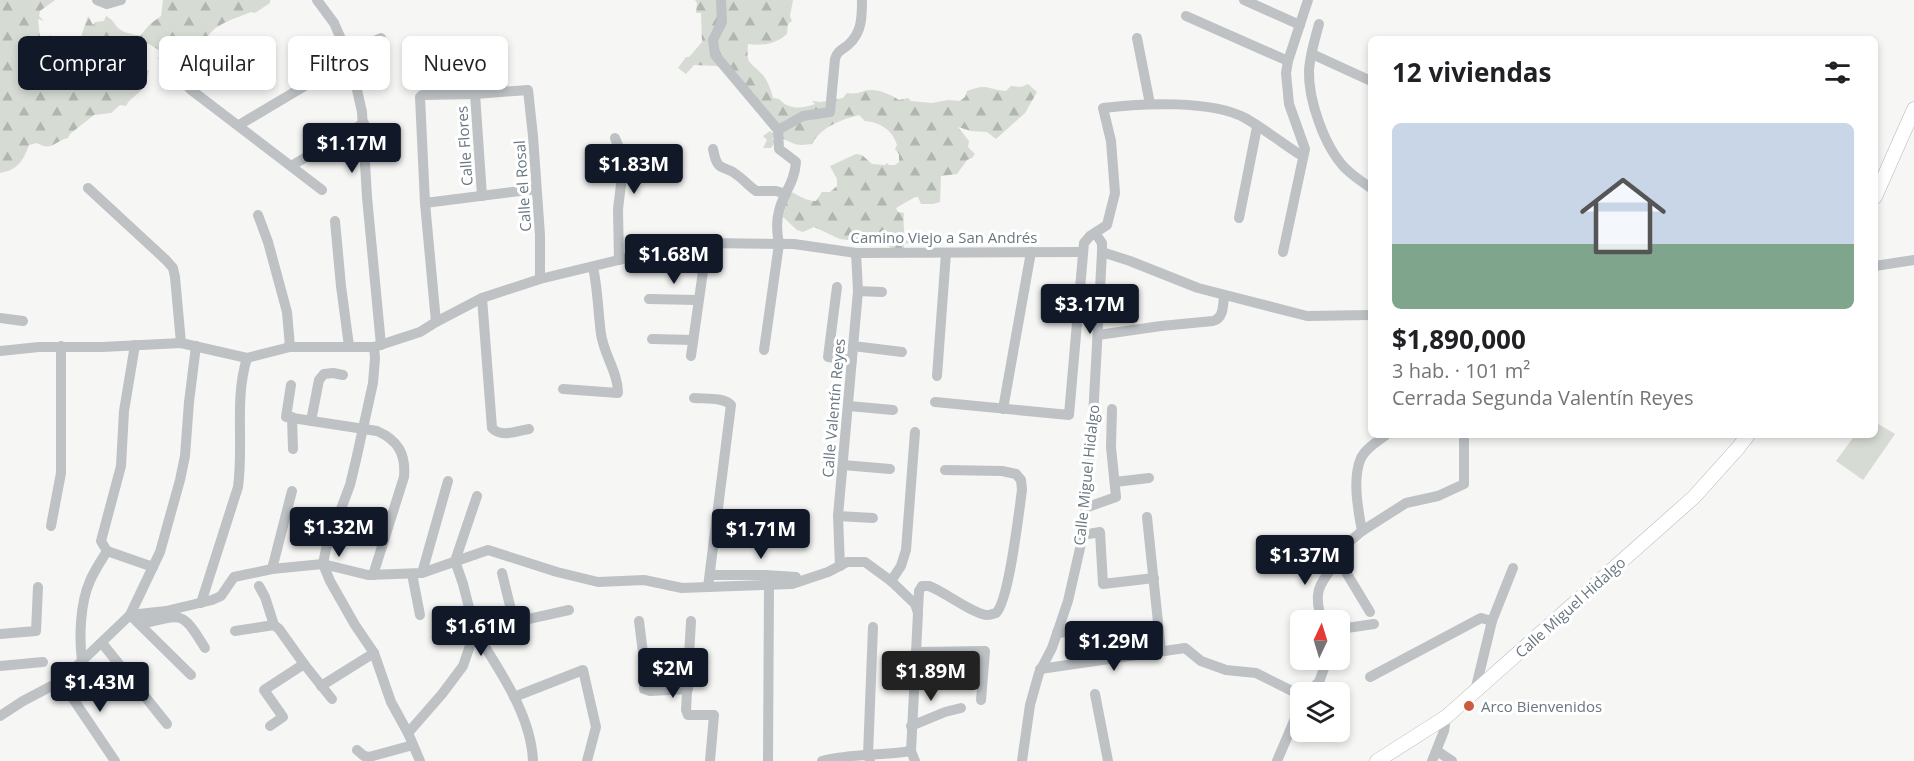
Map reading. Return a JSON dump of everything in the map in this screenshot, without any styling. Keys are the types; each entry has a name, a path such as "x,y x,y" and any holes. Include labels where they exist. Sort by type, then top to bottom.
{"main road":[{"path":"1878,189 1914,109"},
{"name":"Calle Miguel Hidalgo","path":"1377,761 1446,717 1694,497 1746,438"}],"street":[{"path":"97,0 107,4 121,0"},
{"path":"317,0 334,23 340,36"},
{"path":"722,0 722,21 713,40 714,55 778,130 779,149 796,162 795,175 778,212 779,244 764,350"},
{"path":"778,130 803,116 830,112 835,59 837,53 847,46 859,30 862,20 862,0"},
{"path":"1244,0 1300,25"},
{"path":"1283,252 1305,149 1289,104 1286,73 1308,0"},
{"path":"1186,16 1288,61"},
{"path":"1319,24 1309,69 1310,89 1317,117 1343,166 1368,186"},
{"path":"1137,38 1150,104"},
{"path":"1312,54 1368,80"},
{"path":"191,90 322,190"},
{"path":"238,125 293,90"},
{"path":"356,90 364,123 378,346 373,383 350,485 326,549 323,564 350,616 374,653 391,702 420,761"},
{"name":"Calle el Rosal","path":"475,94 528,90 534,136 540,235 540,279"},
{"path":"436,322 425,203 421,96 475,94"},
{"name":"Calle Flores","path":"475,94 482,196"},
{"path":"935,402 1069,415 1084,243 1107,225 1115,193 1111,141 1103,108 1150,104 1227,111 1245,118 1299,154 1303,154"},
{"path":"291,166 364,123"},
{"path":"1239,218 1257,127"},
{"path":"615,138 624,160 618,209 619,260"},
{"path":"713,149 716,163 723,169 736,173 743,182 756,191 776,191 786,194"},
{"path":"88,188 173,268 181,343"},
{"path":"425,203 536,189"},
{"path":"258,215 268,242 287,312 290,347"},
{"path":"335,221 349,346"},
{"path":"1095,233 1102,243 1102,252 1198,288 1306,316 1368,315"},
{"path":"690,356 707,243"},
{"name":"Camino Viejo a San Andrés","path":"0,351 39,346 181,343 246,358 290,347 378,346 420,332 482,298 540,279 593,267 666,246 707,243 794,244 856,253 1083,252"},
{"path":"1004,409 1031,252"},
{"name":"Calle Miguel Hidalgo","path":"1022,761 1030,705 1040,669 1052,648 1057,633 1072,584 1083,535 1102,252"},
{"name":"Calle Valentín Reyes","path":"840,566 838,516 858,291 856,253"},
{"path":"937,376 946,253"},
{"path":"1878,266 1914,261"},
{"path":"562,389 618,393 618,381 601,336 600,306 593,267"},
{"path":"837,287 828,357 852,360"},
{"path":"858,291 882,292"},
{"path":"1098,335 1218,320 1221,316 1224,295"},
{"path":"482,298 492,428 500,434 529,429"},
{"path":"649,299 698,300"},
{"path":"0,318 23,321"},
{"path":"652,339 693,340"},
{"path":"135,345 124,411 121,466 101,541 107,551 153,567"},
{"path":"51,526 61,473 61,346"},
{"path":"0,716 61,681 130,615 160,552 180,480 185,456 196,346"},
{"path":"853,346 902,352"},
{"path":"201,603 238,487 240,388 246,358"},
{"path":"311,421 320,380 324,374 343,375"},
{"path":"291,385 286,417 377,431 388,436 399,447 405,463 404,477 373,575"},
{"path":"694,398 724,400 731,405 708,587"},
{"path":"849,406 893,410"},
{"path":"1085,508 1116,497 1111,447 1112,409"},
{"path":"292,417 292,449"},
{"path":"891,581 901,566 906,550 915,432"},
{"path":"1362,531 1357,494 1361,458 1382,438"},
{"path":"1320,610 1317,596 1321,583 1336,557 1362,531 1406,503 1438,496 1464,484 1464,438"},
{"path":"843,465 890,469"},
{"path":"822,761 855,755 869,758 913,756 911,726 919,591 922,586 929,586 989,616 999,608 1008,580 1022,490 1021,480 1016,474 1002,471 945,470"},
{"path":"1115,482 1149,478"},
{"path":"420,615 417,573 448,481"},
{"path":"272,570 292,491"},
{"path":"477,496 455,561 475,631 514,697 532,744 533,761"},
{"path":"838,516 873,518"},
{"path":"1147,517 1161,651"},
{"path":"1083,535 1100,532 1103,584 1154,578"},
{"path":"130,615 166,611 201,603 220,596 234,577 272,570 323,564 368,575 417,573 489,550 557,572 598,582 644,580 682,588 792,584 847,562 865,562 891,581 915,604 918,613"},
{"path":"82,661 80,646 84,597 90,579 107,551"},
{"path":"1336,557 1370,612"},
{"path":"1475,691 1492,621 1513,568"},
{"path":"502,573 514,622"},
{"path":"710,575 765,574 811,578"},
{"path":"768,761 770,585"},
{"path":"259,586 274,625 332,699"},
{"path":"0,634 36,631 38,587"},
{"path":"475,631 569,610"},
{"path":"130,615 191,675"},
{"path":"140,624 182,617 190,623 205,648"},
{"path":"1370,677 1481,618 1492,621"},
{"path":"639,621 644,689 650,691 688,689"},
{"path":"691,621 686,710 688,715 714,715 710,761"},
{"path":"1350,628 1374,624"},
{"path":"235,631 274,625"},
{"path":"869,758 873,627"},
{"path":"1057,633 1107,628"},
{"path":"408,733 463,666 475,631"},
{"path":"102,643 166,724"},
{"path":"1040,669 1185,648 1201,661 1226,670 1256,673 1290,690"},
{"path":"916,652 985,651 981,700"},
{"path":"321,686 374,653"},
{"path":"0,666 43,662"},
{"path":"270,726 283,717 264,690 304,664"},
{"path":"514,697 583,670 596,727 586,761"},
{"path":"61,681 115,761"},
{"path":"1095,694 1108,761"},
{"path":"911,726 961,708"},
{"path":"1446,717 1444,730 1434,756 1452,761"},
{"path":"1277,761 1290,730"},
{"path":"357,750 369,757 413,745"}],"green space":[{"path":"0,0 55,0 40,11 39,16 44,21 38,19 40,36 18,36 18,90 142,90 126,106 120,105 111,113 94,115 68,138 50,146 37,143 29,145 16,167 0,173"},
{"path":"163,0 270,0 270,3 255,13 251,12 222,24 208,36 159,36 159,50 147,44 147,36 140,36 161,16"},
{"path":"695,0 793,0 790,16 792,21 788,24 787,34 769,44 748,44 750,62 766,80 773,98 791,107 805,107 815,104 812,101 821,102 843,98 847,93 871,90 886,93 899,100 908,98 911,101 932,103 948,100 960,101 965,97 967,91 979,87 1006,91 1011,86 1021,87 1028,84 1037,92 1025,113 996,139 987,132 958,127 969,141 968,147 975,154 967,160 957,174 941,176 940,202 921,204 918,197 915,197 896,208 898,212 904,213 905,240 912,242 904,244 904,254 891,249 888,245 865,240 863,242 840,239 814,227 803,232 797,230 783,217 789,191 805,199 816,201 822,192 830,192 837,186 837,179 830,166 856,154 862,155 872,164 895,165 899,162 899,154 895,149 897,145 895,140 885,128 865,121 859,115 827,128 812,144 798,145 776,137 772,138 775,142 771,148 763,148 767,140 763,136 776,130 756,100 754,93 717,66 694,65 686,74 678,68 702,42 701,13 696,13"},
{"path":"88,16 93,25 95,22 104,21 106,16 122,31 140,36 81,36"},
{"path":"1878,424 1895,434 1863,480 1836,461 1853,438 1878,438"}],"place":[{"name":"Arco Bienvenidos","path":"1469,706"}]}
